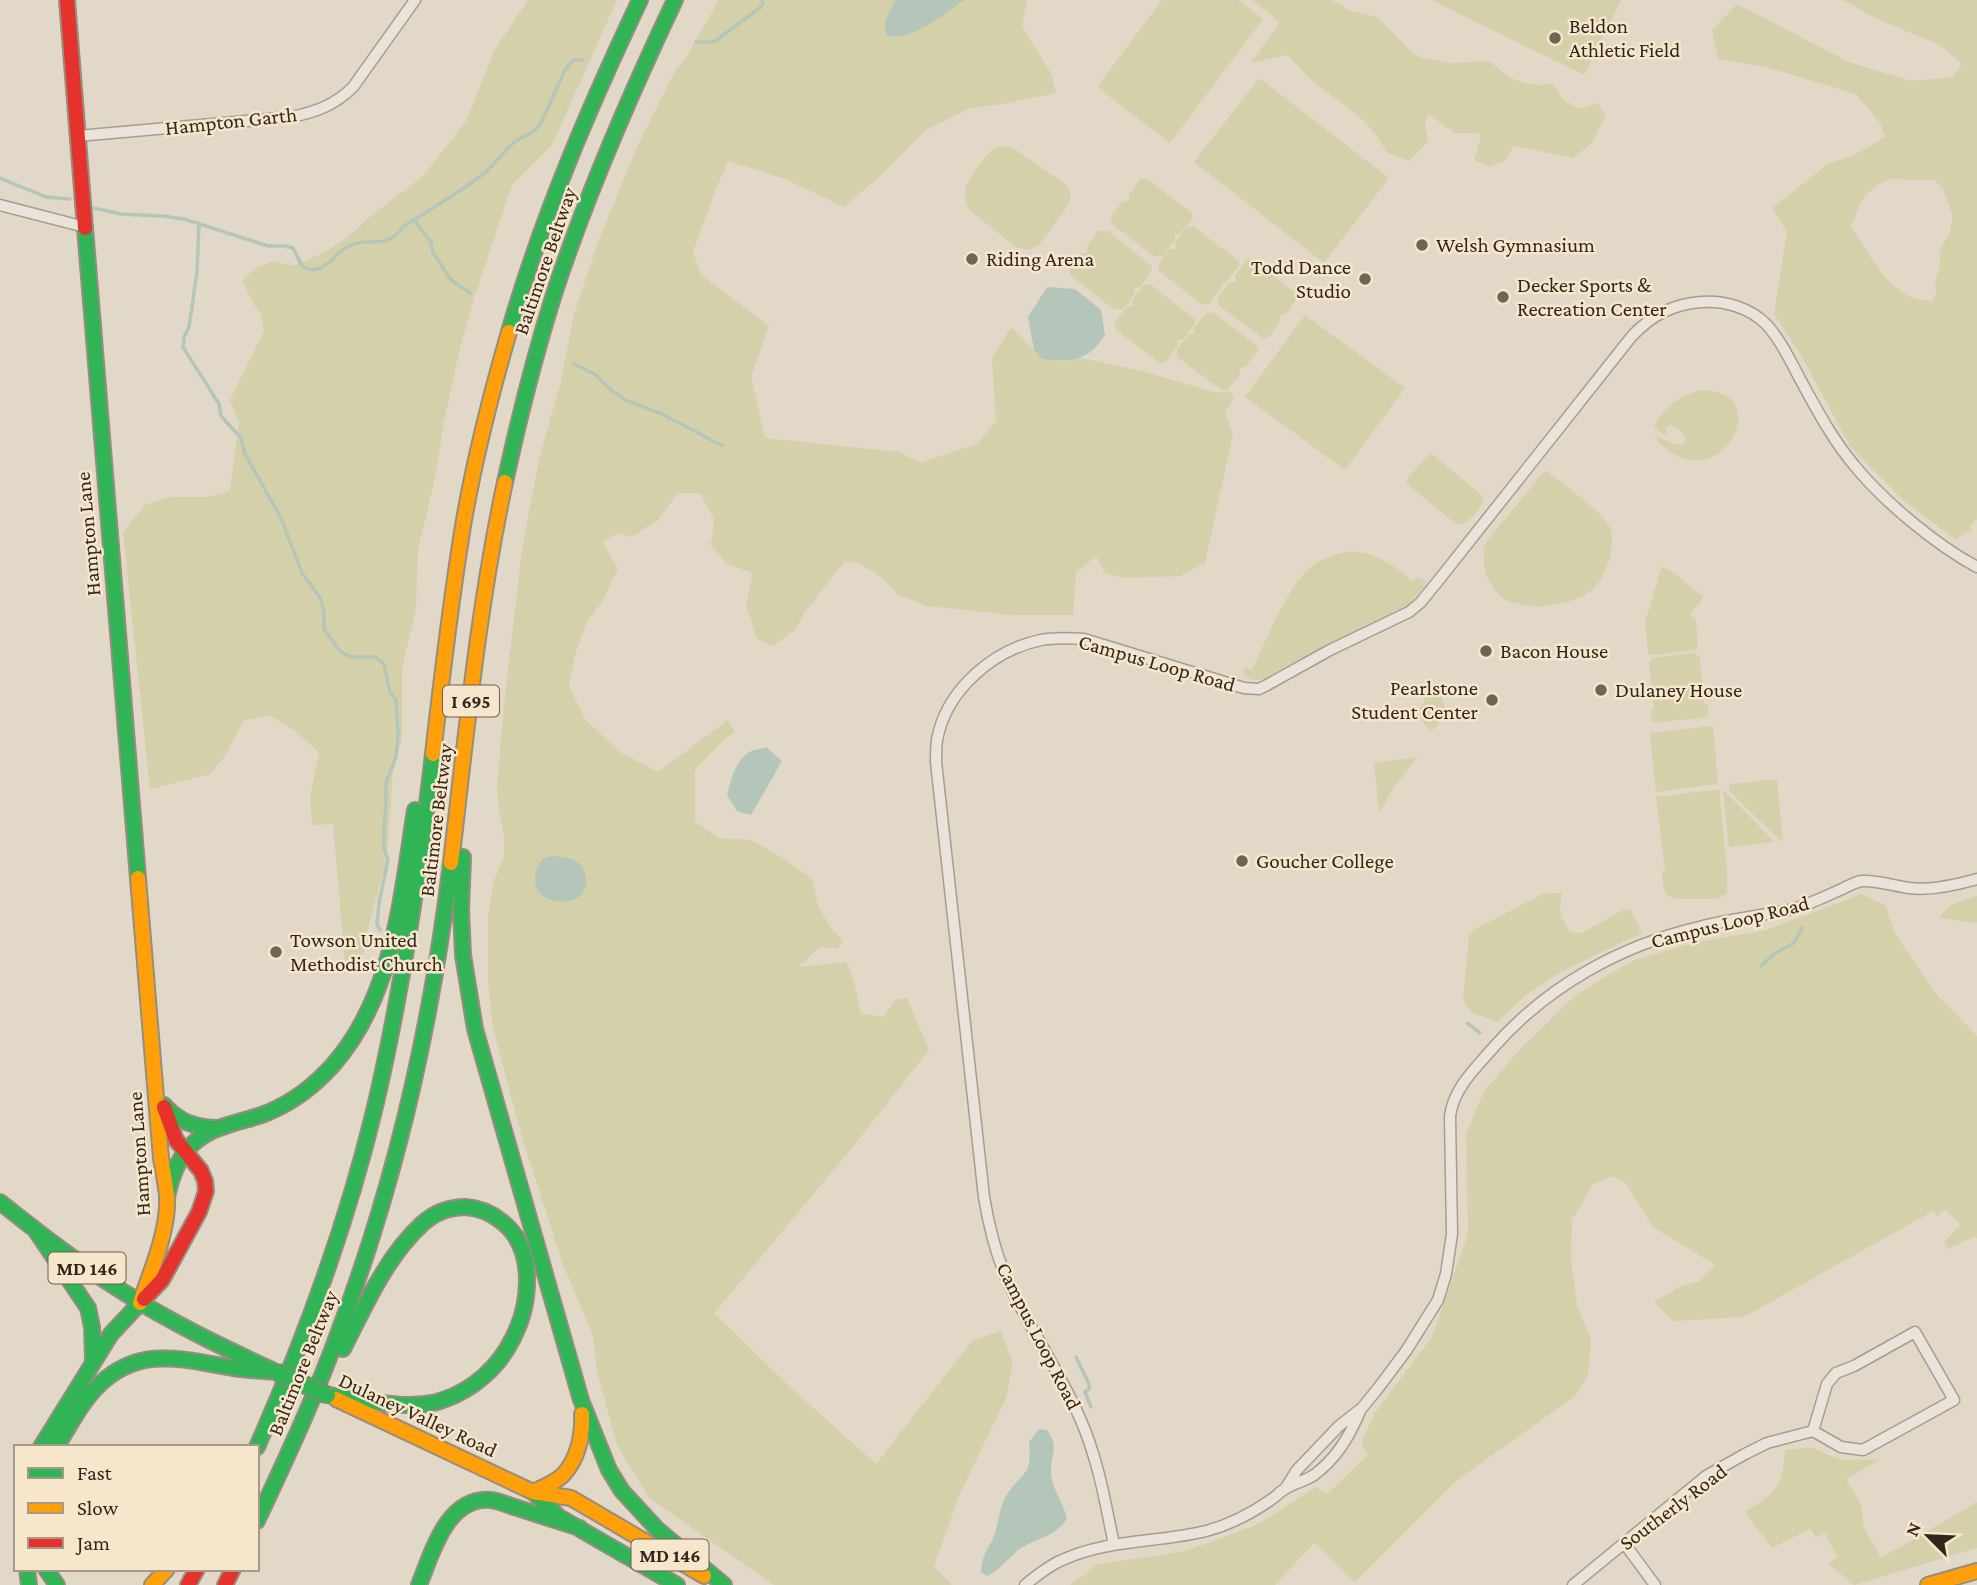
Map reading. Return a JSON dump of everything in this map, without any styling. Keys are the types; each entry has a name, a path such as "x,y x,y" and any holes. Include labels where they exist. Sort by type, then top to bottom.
{"main road":[{"name":"Hampton Lane","path":"67,0 115,609 161,1158 167,1197 163,1233 140,1303"},
{"name":"Baltimore Beltway","path":"258,1445 304,1335 345,1219 366,1146 385,1063 415,901 455,576 475,465 515,310 541,230 572,152 609,64 640,0"},
{"name":"Baltimore Beltway","path":"259,1517 334,1347 371,1240 418,1068 447,903 486,581 524,397 545,320 601,163 675,0"},
{"path":"167,1197 177,1163 184,1151 197,1139 216,1128 268,1112 290,1101 329,1070 361,1027 388,963 396,931 455,576"},
{"path":"468,728 461,910 468,990 486,1070 580,1401 609,1470 622,1491 658,1530 724,1585"},
{"name":"Hampton Lane","path":"140,1303 162,1280 204,1201 206,1191 201,1171 176,1140 154,1065"},
{"path":"164,1105 179,1121 200,1128 216,1128"},
{"name":"MD 146","path":"0,1202 36,1231 140,1303 239,1362"},
{"name":"Dulaney Valley Road","path":"307,1413 382,1276 415,1231 425,1221 449,1209 473,1208 486,1211 517,1236 525,1258 528,1284 524,1314 509,1348 485,1376 468,1390 452,1398 417,1406 369,1407"},
{"path":"36,1231 88,1308 92,1326 93,1360"},
{"path":"42,1445 93,1360 111,1334 140,1303"},
{"name":"Dulaney Valley Road","path":"58,1445 88,1397 101,1382 139,1360 160,1357 239,1362 277,1372 327,1395 369,1407 533,1492 559,1517 677,1585"},
{"path":"533,1492 560,1477 576,1455 583,1424 580,1401"},
{"path":"251,1445 278,1402"},
{"name":"Dulaney Valley Road","path":"533,1492 571,1498 718,1585"},
{"path":"419,1585 443,1531 458,1510 468,1504 492,1500 580,1528"},
{"path":"152,1585 165,1571"},
{"path":"1928,1585 1977,1571"}],"street":[{"name":"Hampton Garth","path":"78,136 291,117 320,110 341,99 353,87 415,0"},
{"path":"0,205 85,227"},
{"name":"Campus Loop Road","path":"1114,1545 1100,1471 1091,1443 1052,1360 1008,1281 990,1233 936,762 937,740 943,722 963,687 996,658 1041,640 1065,638 1084,639 1244,688 1259,689 1330,650 1409,612 1438,581 1643,324 1661,312 1697,302 1731,305 1753,314 1765,323 1776,336 1826,425 1871,485 1925,531 1977,567"},
{"name":"Campus Loop Road","path":"1025,1585 1059,1561 1079,1553 1186,1535 1231,1522 1312,1476 1338,1451 1349,1437 1362,1408 1431,1314 1443,1287 1452,1234 1450,1115 1453,1100 1461,1084 1485,1056 1531,1010 1590,968 1630,948 1674,933 1803,906 1860,881 1920,889 1977,879"},
{"path":"1915,1332 1954,1400 1863,1450 1841,1447 1813,1432 1827,1384 1836,1373 1915,1332"},
{"name":"Campus Loop Road","path":"1285,1489 1297,1470 1339,1426 1362,1408"},
{"name":"Southerly Road","path":"1573,1585 1706,1476 1767,1443 1813,1432"},
{"path":"1624,1543 1655,1585"}],"shaded area":[{"path":"528,0 617,0 552,145 512,185 460,347 435,478 418,549 416,610 402,667 402,738 393,771 387,859 370,920 360,970 346,974 333,824 312,825 310,798 319,752 295,731 271,716 244,720 225,756 210,774 150,789 123,532 145,505 170,497 208,497 230,491 239,423 230,400 264,331 261,314 242,281 254,269 273,261 291,266 319,255 347,238 423,176 467,120 494,51"},
{"path":"719,0 1027,0 1022,27 1051,73 1056,93 968,109 926,130 886,171 844,207 785,179 728,161 693,252 701,275 769,326 751,376 765,438 899,452 920,463 977,444 996,421 992,358 1011,327 1042,359 1063,362 1081,358 1142,371 1217,393 1229,391 1234,398 1225,412 1233,434 1205,563 1180,576 1124,578 1105,573 1096,556 1076,573 1073,615 1011,615 927,606 899,595 877,574 857,563 845,561 804,613 796,629 773,646 757,639 746,604 753,573 727,564 711,545 714,519 700,493 678,493 658,520 632,537 618,533 602,542 618,569 602,602 587,622 575,655 569,686 585,719 621,753 658,772 728,720 735,731 695,770 695,821 718,838 751,840 812,879 819,908 843,941 838,948 820,947 798,967 847,962 861,1013 883,1017 896,1000 907,998 929,1050 855,1144 714,1313 790,1387 876,1464 972,1341 1001,1331 1013,1364 1006,1398 958,1498 934,1567 952,1585 774,1585 649,1498 617,1445 597,1372 593,1335 564,1267 523,1141 493,1028 488,983 488,917 493,883 504,856 497,786 522,549 539,460 561,381 574,315 600,237 638,145 675,71 687,56"},
{"path":"896,0 964,0 926,26 895,37 886,35 885,26"},
{"path":"1162,0 1238,0 1263,19 1170,143 1097,87"},
{"path":"1252,0 1332,0 1350,11 1378,17 1420,57 1450,63 1489,61 1518,81 1553,84 1563,100 1580,109 1597,103 1606,115 1591,144 1573,158 1514,146 1504,161 1489,167 1474,160 1480,141 1479,133 1455,133 1428,114 1425,122 1428,141 1409,161 1387,153 1370,127 1307,76 1287,55 1251,63 1280,22"},
{"name":"Beldon Athletic Field","path":"1431,0 1621,0 1584,75"},
{"path":"1843,0 1977,0 1977,519 1970,527 1972,533 1965,532 1956,540 1902,499 1850,446 1801,355 1774,314 1787,232 1772,208 1828,164 1856,154 1885,137 1880,123 1856,94 1766,67 1718,59 1712,30 1737,4 1849,62 1911,81 1953,77 1962,64 1940,45 1877,19","holes":["1889,179 1933,180 1944,191 1953,216 1950,231 1939,252 1940,266 1933,301 1918,300 1894,286 1851,227 1864,198 1880,184"]},
{"path":"1259,78 1389,178 1324,263 1194,162"},
{"path":"1000,146 1011,147 1067,185 1071,195 1069,204 1039,245 1029,250 1016,247 969,210 966,202 966,188 971,177 985,158"},
{"path":"1140,179 1147,179 1192,213 1193,218 1180,234 1175,234 1175,240 1163,256 1154,256 1112,224 1111,216 1123,201 1129,201 1129,195"},
{"path":"1187,227 1194,227 1239,261 1239,266 1226,282 1221,283 1221,288 1209,304 1201,304 1159,271 1158,264 1170,249 1176,249 1175,242"},
{"path":"1098,231 1108,231 1152,266 1152,270 1140,287 1135,287 1131,300 1122,309 1112,308 1070,275 1069,268 1081,253 1087,253 1087,246"},
{"path":"1253,259 1297,294 1298,298 1285,315 1280,315 1280,321 1269,337 1263,338 1218,305 1218,297 1230,282 1236,282 1235,275 1247,260"},
{"path":"1150,284 1195,319 1195,324 1182,340 1177,340 1177,346 1166,362 1160,363 1116,330 1115,322 1127,307 1133,307 1132,300 1144,285"},
{"path":"1047,287 1075,289 1101,310 1105,335 1099,344 1085,355 1070,360 1052,360 1042,359 1034,350 1028,317"},
{"path":"1213,312 1257,346 1258,351 1245,367 1240,368 1240,374 1228,389 1223,391 1177,357 1177,349 1189,334 1195,334 1194,328 1206,313"},
{"path":"1305,315 1405,388 1345,470 1245,397"},
{"path":"1702,390 1725,395 1737,408 1737,425 1730,442 1716,455 1697,461 1676,455 1653,435 1675,444 1685,442 1681,431 1674,426 1666,427 1667,436 1654,428 1663,412 1674,402"},
{"path":"1432,454 1484,497 1475,514 1460,525 1406,483 1427,456"},
{"path":"1547,471 1589,504 1608,524 1612,540 1611,552 1602,578 1585,594 1556,605 1524,605 1506,600 1493,587 1485,570 1484,551 1486,542"},
{"path":"1353,551 1392,565 1413,581 1417,577 1426,581 1424,587 1409,604 1268,677 1259,680 1247,678 1244,675 1244,667 1252,670 1278,615 1303,575 1321,560"},
{"path":"1662,566 1704,597 1690,615 1696,620 1698,646 1695,650 1651,655 1648,652 1645,623"},
{"path":"1695,653 1699,656 1701,689 1705,705 1708,705 1708,717 1652,723 1651,711 1654,709 1649,663 1652,658"},
{"path":"1430,687 1440,696 1444,708 1441,720 1431,730 1422,721 1419,709 1425,700 1423,692"},
{"path":"1713,726 1718,784 1656,792 1650,733"},
{"path":"766,747 782,761 751,815 737,811 727,795 734,771 740,760 749,752"},
{"path":"1418,757 1394,787 1379,813 1374,763"},
{"path":"1777,779 1783,843 1729,791 1729,785 1732,784"},
{"path":"1719,789 1727,893 1717,899 1670,897 1663,883 1662,871 1665,870 1656,797"},
{"path":"1724,791 1775,842 1729,847"},
{"path":"551,856 570,859 582,866 586,886 580,896 569,901 557,901 545,897 537,888 535,875 543,858"},
{"path":"1545,893 1562,893 1561,914 1571,932 1582,933 1623,910 1630,909 1642,933 1562,971 1526,995 1497,1022 1471,1012 1463,1000 1469,935 1477,928"},
{"path":"1862,894 1886,906 1894,932 1936,994 1977,1036 1977,1239 1975,1236 1948,1249 1944,1242 1961,1224 1945,1210 1937,1216 1933,1211 1744,1317 1673,1321 1654,1302 1679,1287 1700,1281 1715,1265 1652,1226 1626,1183 1613,1176 1593,1184 1572,1220 1571,1259 1577,1305 1591,1339 1588,1376 1575,1396 1456,1481 1355,1582 1314,1543 1275,1585 1070,1585 1095,1565 1185,1551 1260,1523 1316,1487 1327,1494 1368,1455 1361,1444 1374,1414 1432,1337 1468,1234 1466,1134 1484,1091 1524,1045 1577,994 1632,961 1693,943 1766,930"},
{"path":"1977,896 1977,923 1938,918 1950,905"},
{"path":"1039,1429 1047,1430 1053,1441 1051,1476 1067,1518 1058,1529 1021,1548 987,1576 981,1572 982,1562 994,1536 1002,1504 1028,1468 1029,1442"},
{"path":"1811,1447 1844,1460 1881,1459 1846,1479 1861,1505 1864,1528 1881,1558 1977,1502 1977,1548 1854,1585 1828,1563 1837,1557 1825,1533 1816,1538 1810,1529 1772,1548 1745,1512 1776,1488 1782,1474 1785,1450"}],"waterway":[{"path":"696,42 714,42 757,10 763,4 762,0"},
{"path":"94,208 121,214 184,219 268,246 293,248 302,266 311,270 318,269 349,246 390,239 403,227 487,171 514,142 534,131 541,123 566,68 574,60 582,60"},
{"path":"0,178 46,197 70,199"},
{"path":"414,220 431,242 433,253 451,280 470,293"},
{"path":"199,223 197,272 189,327 183,347 219,404 221,416 241,438 245,454 281,518 302,573 321,599 324,629 340,651 350,657 375,657 384,664 390,692 396,700 398,735 396,757 386,783 384,849 388,860 379,903 377,924 380,930"},
{"path":"574,364 596,375 625,400 662,414 723,446"},
{"path":"1761,966 1774,954 1794,943 1802,928"},
{"path":"1467,1023 1480,1033"},
{"path":"1076,1357 1089,1384 1089,1389 1085,1392 1091,1407"}],"traffic: fast":[{"path":"509,332 536,247 568,163 640,0"},
{"path":"505,482 534,362 581,217 610,144 675,0"},
{"path":"85,228 138,878"},
{"path":"258,1445 323,1282 351,1197 374,1111 409,933 433,754"},
{"path":"167,1197 180,1160 194,1143 215,1130 264,1114 295,1098 333,1065 353,1038 370,1008 392,944 415,810"},
{"path":"463,857 463,955 475,1029 581,1400 609,1470 622,1491 658,1530 724,1585"},
{"path":"259,1517 322,1376 379,1213 423,1040 451,863"},
{"path":"164,1105 175,1116 187,1122 216,1128"},
{"path":"0,1202 109,1283 197,1334 272,1370"},
{"path":"327,1395 386,1404 416,1405 443,1400 475,1384 493,1368 507,1349 524,1309 527,1276 525,1260 512,1232 493,1216 471,1208 448,1209 427,1220 409,1237 387,1267 343,1349"},
{"path":"36,1231 88,1308 92,1327 93,1360"},
{"path":"42,1445 111,1334 140,1303"},
{"path":"57,1445 93,1391 115,1372 131,1364 164,1358 277,1372"},
{"path":"277,1372 327,1395"},
{"path":"533,1492 559,1517 677,1585"},
{"path":"419,1585 443,1529 463,1507 476,1501 498,1501 580,1528"},
{"path":"27,1571 29,1585"},
{"path":"47,1571 57,1585"}],"traffic: slow":[{"path":"433,754 464,520 484,426 509,332"},
{"path":"451,863 480,624 505,482"},
{"path":"138,878 161,1158 167,1196 162,1236 140,1303"},
{"path":"336,1399 533,1492 571,1498 704,1576"},
{"path":"533,1492 559,1478 572,1463 582,1430 582,1414"},
{"path":"152,1585 165,1571"},
{"path":"1928,1585 1977,1571"}],"traffic: jam":[{"path":"67,0 85,228"},
{"path":"144,1299 162,1280 199,1212 206,1191 201,1171 176,1140 164,1107"},
{"path":"188,1585 196,1571"},
{"path":"225,1585 232,1571"}],"place":[{"name":"Beldon Athletic Field","path":"1555,38"},
{"name":"Welsh Gymnasium","path":"1422,245"},
{"name":"Riding Arena","path":"972,259"},
{"name":"Todd Dance Studio","path":"1365,279"},
{"name":"Decker Sports & Recreation Center","path":"1503,297"},
{"name":"Bacon House","path":"1486,651"},
{"name":"Dulaney House","path":"1601,690"},
{"name":"Pearlstone Student Center","path":"1492,700"},
{"name":"Goucher College","path":"1242,861"},
{"name":"Towson United Methodist Church","path":"276,952"}]}
